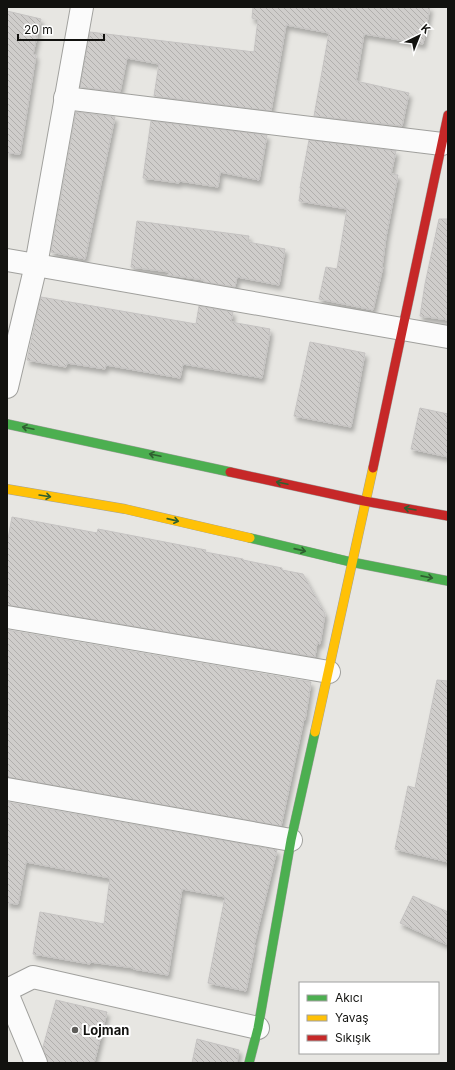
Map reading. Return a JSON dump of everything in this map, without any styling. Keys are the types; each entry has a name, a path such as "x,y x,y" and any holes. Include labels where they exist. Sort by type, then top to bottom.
{"street":[{"path":"7,387 36,265 82,7"},
{"path":"66,98 442,144"},
{"path":"249,1063 258,1028 291,840 329,672 364,501 448,115"},
{"path":"7,260 448,337"},
{"path":"7,424 364,501 448,516"},
{"path":"7,489 125,509 351,562 448,581"},
{"path":"7,617 329,672"},
{"path":"7,789 291,840"},
{"path":"7,990 33,977 258,1028"},
{"path":"7,993 36,1063"}],"building":[{"path":"253,7 430,7 423,44 364,34 356,81 409,93 402,126 314,116 329,33 286,25 271,111 154,96 159,64 127,58 120,92 80,87 90,32 254,52 258,20 252,18"},
{"path":"7,11 41,19 33,54 36,55 20,154 7,153"},
{"path":"76,112 115,117 85,259 51,252"},
{"path":"151,121 267,135 259,180 220,172 218,187 179,181 179,183 143,178"},
{"path":"309,140 396,151 391,174 398,175 386,237 383,267 373,310 319,299 326,267 337,269 347,209 299,201"},
{"path":"439,219 448,219 448,320 420,316 425,284"},
{"path":"137,221 249,236 248,242 285,249 279,285 237,277 235,287 204,282 204,280 168,275 169,272 131,267"},
{"path":"41,297 196,324 199,306 233,312 231,322 270,329 262,378 183,364 180,378 106,365 105,369 67,363 66,367 27,360"},
{"path":"310,342 365,353 351,427 294,416"},
{"path":"420,408 448,414 448,457 411,449"},
{"path":"12,517 97,533 98,529 206,550 205,552 243,559 282,568 282,570 303,574 325,614 320,644 317,643 315,657 7,605 7,544"},
{"path":"7,630 311,682 305,720 304,719 281,826 7,777"},
{"path":"437,680 448,681 448,862 395,849 408,786 415,788"},
{"path":"7,802 277,850 254,945 246,991 208,983 225,897 182,889 168,975 133,969 134,968 90,962 90,964 33,954 40,912 104,924 110,878 26,862 18,904 7,903"},
{"path":"413,896 448,912 448,945 400,923"},
{"name":"Lojman","path":"56,1000 107,1012 94,1063 48,1063 43,1047"},
{"path":"197,1039 239,1050 237,1063 192,1063"}],"traffic: fast":[{"path":"7,424 230,472"},
{"path":"250,538 351,562 448,581"},
{"path":"249,1063 258,1028 291,840 315,732"}],"traffic: slow":[{"path":"315,732 373,468"},
{"path":"7,489 125,509 250,538"}],"traffic: jam":[{"path":"373,468 448,115"},
{"path":"230,472 364,501 448,516"}],"place":[{"name":"Lojman","path":"75,1030"}]}
